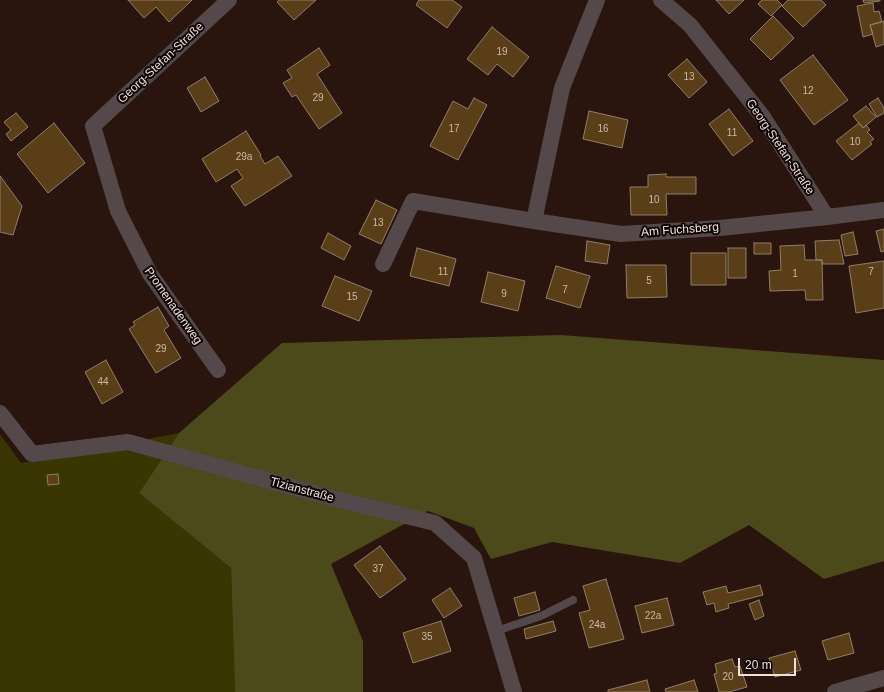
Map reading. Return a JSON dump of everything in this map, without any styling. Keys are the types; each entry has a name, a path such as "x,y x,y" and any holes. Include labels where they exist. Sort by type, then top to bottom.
{"street":[{"name":"Georg-Stefan-Straße","path":"93,126 229,0"},
{"path":"534,221 562,88 597,0"},
{"name":"Georg-Stefan-Straße","path":"661,0 690,25 763,117 827,217"},
{"name":"Promenadenweg","path":"93,126 118,211 150,274 218,370"},
{"name":"Am Fuchsberg","path":"383,264 413,201 621,234 720,228 827,217"},
{"path":"827,217 884,210"},
{"name":"Tizianstraße","path":"0,413 32,454 128,442 332,498 435,522 474,558 514,692"},
{"path":"835,692 884,678"}],"lane":[{"path":"496,631 540,616 573,600"}],"shaded area":[{"path":"561,335 884,360 884,561 824,579 749,525 680,563 552,542 491,559 474,528 428,511 331,564 363,641 363,692 235,692 231,568 139,493 179,433 282,343"},
{"path":"179,433 139,493 231,568 235,692 0,692 0,434 21,463"}],"building":[{"path":"128,0 192,0 169,22 156,7 144,18"},
{"path":"279,0 316,0 294,20 277,2"},
{"path":"419,0 452,0 462,7 447,28 416,5"},
{"path":"716,0 744,0 729,14"},
{"path":"762,0 777,0 782,5 771,16 758,4"},
{"path":"788,0 821,0 826,5 803,27 782,6"},
{"path":"863,0 880,0 880,1 864,3"},
{"path":"873,3 874,12 879,11 882,22 870,25 873,34 863,37 857,6"},
{"path":"773,16 794,38 771,60 750,39"},
{"path":"884,21 884,44 876,47 870,25"},
{"path":"492,27 529,57 513,77 497,64 488,75 467,59"},
{"path":"319,48 330,65 317,74 342,113 319,129 296,95 292,97 283,83 292,78 287,70"},
{"path":"813,55 848,100 814,125 780,80"},
{"path":"687,59 707,82 689,98 668,75"},
{"path":"205,77 219,101 201,112 187,88"},
{"path":"474,98 487,105 458,160 430,146 453,101 468,109"},
{"path":"878,98 884,108 884,113 877,117 869,104"},
{"path":"866,106 876,117 863,128 853,116"},
{"path":"729,109 753,141 733,156 709,124"},
{"path":"589,111 628,120 622,148 583,139"},
{"path":"16,113 28,127 11,141 6,134 11,130 4,122"},
{"path":"54,123 85,163 48,193 17,154"},
{"path":"859,123 863,128 866,125 870,130 867,132 874,139 870,142 872,144 852,160 836,141"},
{"path":"246,131 265,164 278,156 292,176 245,206 231,186 243,178 237,169 216,182 202,159"},
{"path":"666,174 666,177 696,177 696,194 666,194 667,215 631,215 630,187 648,187 648,175"},
{"path":"0,176 22,206 13,235 0,232"},
{"path":"376,200 397,210 381,244 359,234"},
{"path":"884,229 884,251 881,252 876,231"},
{"path":"853,232 858,254 845,256 841,235"},
{"path":"328,233 351,246 344,260 321,248"},
{"path":"839,240 844,264 822,264 822,260 816,260 815,241"},
{"path":"587,241 610,245 607,264 585,261"},
{"path":"754,243 771,243 771,254 754,254"},
{"path":"804,245 805,260 822,260 823,300 806,300 805,290 770,291 769,271 781,270 780,246"},
{"path":"417,248 456,259 449,286 410,276"},
{"path":"728,248 746,248 746,278 728,278"},
{"path":"691,253 726,253 726,285 691,285"},
{"path":"884,261 884,308 856,313 849,266"},
{"path":"626,265 666,265 667,297 627,298"},
{"path":"556,266 590,276 580,308 546,298"},
{"path":"488,272 525,281 518,311 481,302"},
{"path":"335,276 372,291 359,321 322,306"},
{"path":"158,307 169,326 164,330 181,358 156,373 129,329 135,325 133,322"},
{"path":"106,360 123,392 102,404 85,372"},
{"path":"58,474 59,484 48,485 47,475"},
{"path":"380,546 406,579 380,598 354,565"},
{"path":"606,579 624,639 589,648 579,613 590,610 583,586"},
{"path":"760,585 763,595 728,604 729,608 716,612 714,603 707,605 703,592 726,586 728,593"},
{"path":"450,588 462,606 444,618 432,600"},
{"path":"535,592 540,610 519,616 514,598"},
{"path":"667,598 674,625 642,633 635,606"},
{"path":"759,600 764,616 755,620 749,604"},
{"path":"441,621 451,651 413,663 403,633"},
{"path":"553,621 556,631 526,639 524,629"},
{"path":"849,633 854,653 828,660 822,641"},
{"path":"795,651 801,670 775,677 769,658"},
{"path":"732,659 735,667 740,666 747,687 729,692 719,692 714,674 717,673 715,664"},
{"path":"647,680 650,692 608,692 608,690"},
{"path":"694,680 698,692 666,692 665,689"}]}
